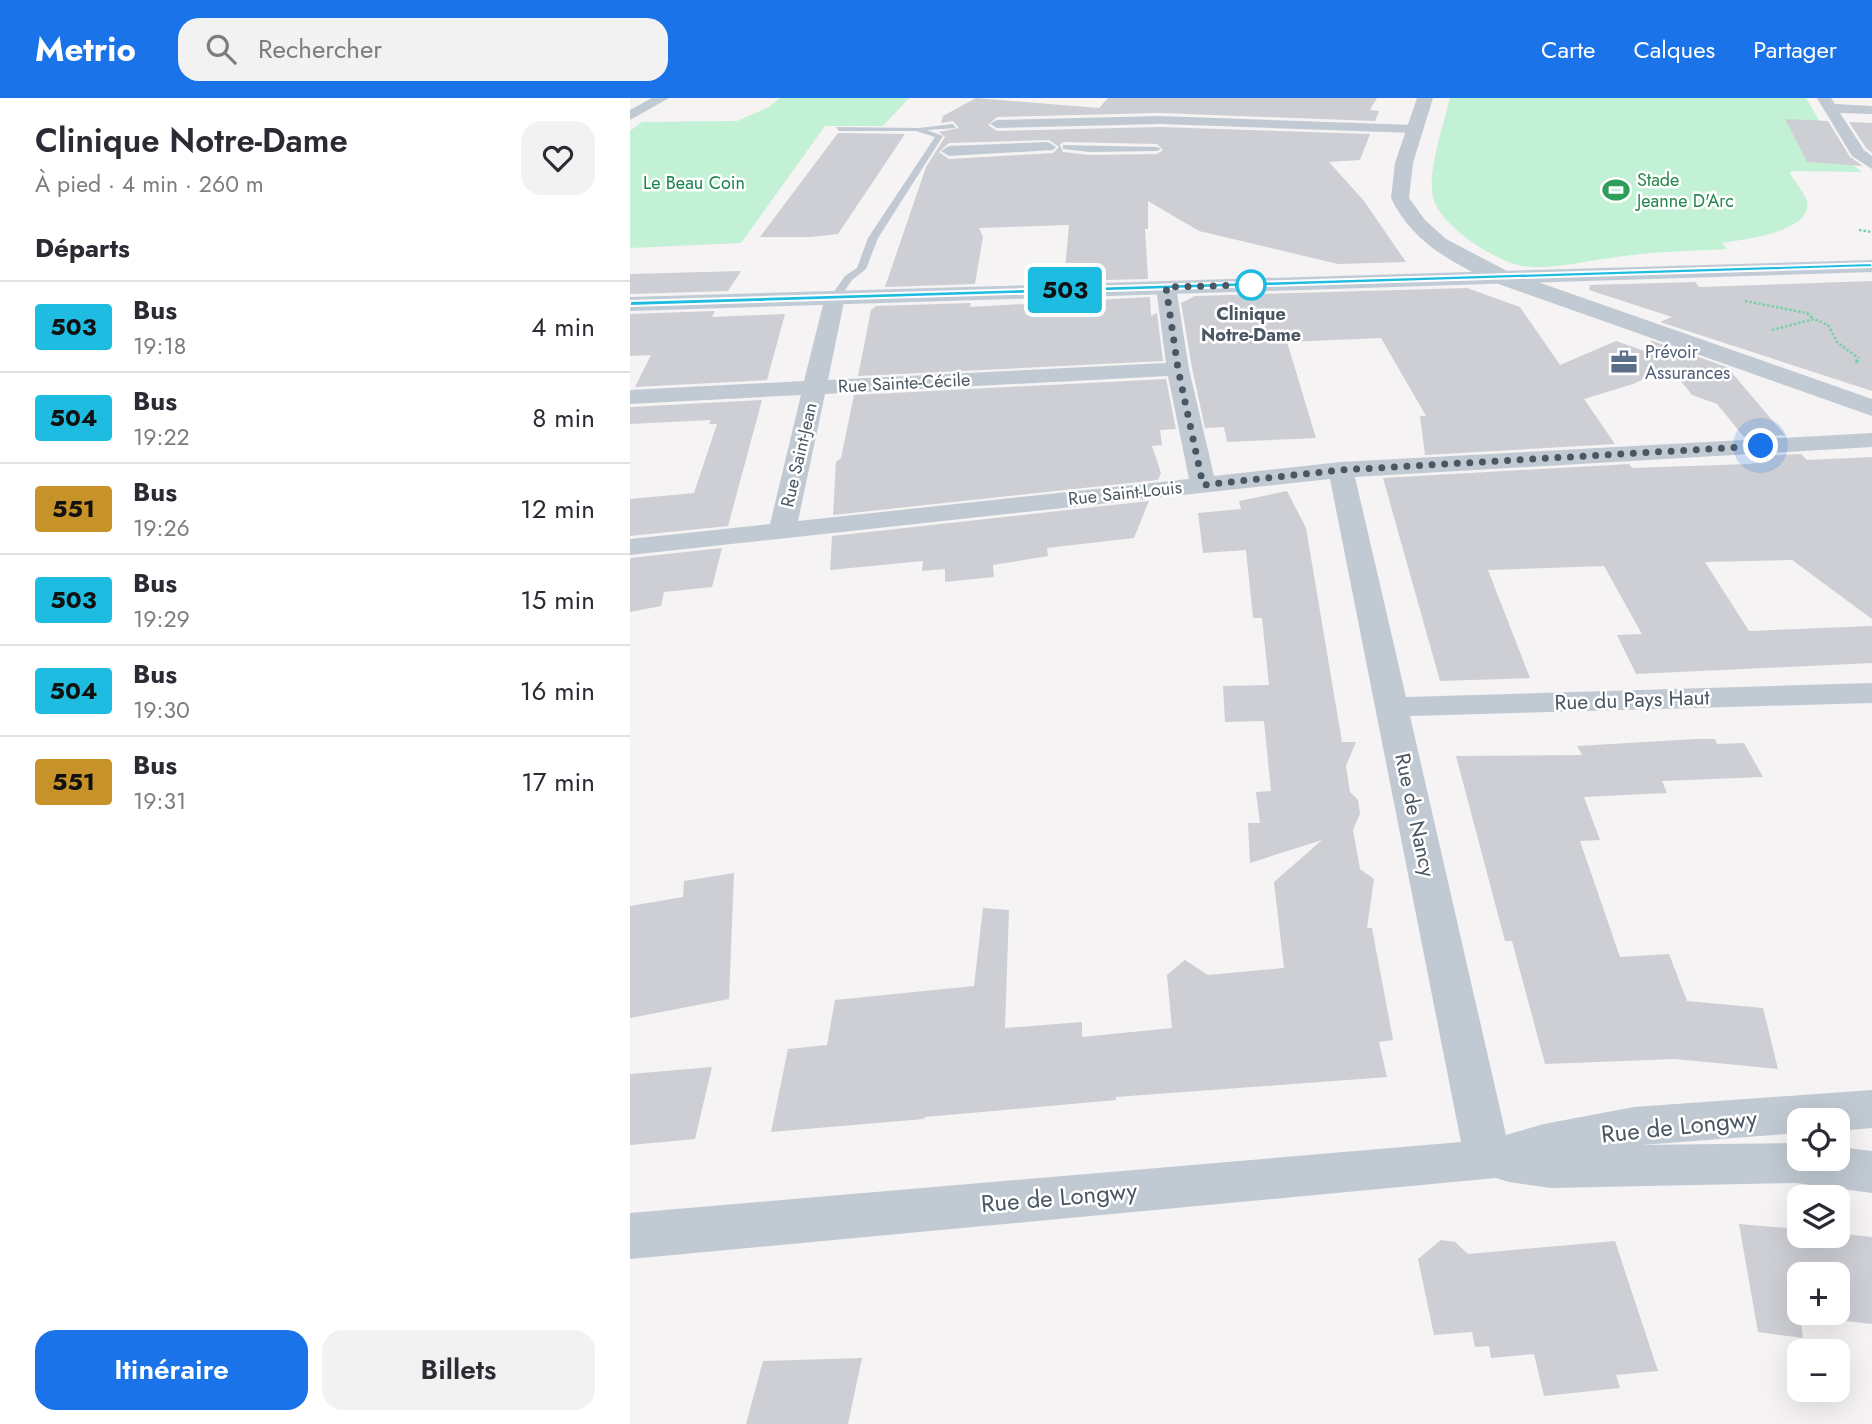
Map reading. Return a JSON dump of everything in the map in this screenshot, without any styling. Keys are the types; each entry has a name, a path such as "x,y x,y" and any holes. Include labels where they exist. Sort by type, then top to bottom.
{"main road":[{"path":"630,304 1872,265"}],"street":[{"path":"630,116 662,98"},
{"path":"1425,98 1401,179 1400,198 1416,223 1439,246 1456,257 1501,277 1872,408"},
{"path":"1827,103 1872,110"},
{"path":"1827,103 1858,153 1872,164"},
{"path":"997,124 1160,120 1414,129"},
{"path":"949,150 1066,147 1063,123"},
{"path":"1166,287 1178,369 1203,485"},
{"name":"Rue Saint-Jean","path":"782,530 835,298"},
{"name":"Rue Sainte-Cécile","path":"630,397 1178,369"},
{"name":"Rue Saint-Louis","path":"630,547 1341,470 1872,440"},
{"name":"Rue de Nancy","path":"1341,470 1488,1160"},
{"name":"Rue du Pays Haut","path":"1392,707 1872,693"},
{"name":"Rue de Longwy","path":"630,1236 1488,1160 1544,1144 1634,1126 1872,1109"},
{"name":"Rue de Longwy","path":"1488,1160 1551,1167 1796,1163 1872,1172"}],"lane":[{"path":"839,129 953,126"},
{"path":"835,298 848,278 861,269 873,238 939,136 916,129"},
{"path":"1066,147 1090,150 1157,149"}],"path":[{"path":"1859,230 1872,232"},
{"path":"1733,299 1807,313 1828,325 1837,342 1859,357 1856,363"},
{"path":"1772,330 1814,319"}],"green space":[{"name":"Le Beau Coin","path":"780,98 909,98 883,126 825,126 741,243 630,248 630,131 642,122 737,121 769,107"},
{"name":"Stade Jeanne D'Arc","path":"1450,98 1806,98 1838,153 1862,172 1792,171 1790,173 1807,202 1806,212 1799,221 1774,233 1722,243 1727,249 1637,254 1555,266 1529,267 1507,261 1481,248 1455,229 1437,208 1433,197 1432,175"}],"building":[{"path":"976,98 1099,108 1108,98 1377,98 1370,110 1379,111 1375,121 1160,113 997,117 988,125 997,131 1160,127 1370,134 1360,160 1329,162 1364,201 1406,262 1338,264 1199,231 1148,201 1148,229 1145,229 1148,279 1064,281 1069,225 979,228 983,237 975,284 885,287 926,167 945,137 939,132 959,128 953,121 941,123 943,116","holes":["1049,140 1059,147 1053,153 949,159 939,152 949,143","1063,142 1157,144 1163,150 1157,154 1090,155 1063,152 1060,145"]},
{"path":"1785,119 1828,121 1850,157 1863,166 1807,162"},
{"path":"1849,122 1872,123 1872,153 1866,148"},
{"path":"838,133 905,134 838,234 760,237"},
{"path":"741,271 728,291 630,294 630,274"},
{"path":"1872,281 1872,391 1660,322 1672,317 1589,290 1590,285 1695,282 1699,287"},
{"path":"1467,288 1520,307 1560,365 1616,341 1664,358 1650,340 1727,367 1785,435 1744,437 1717,404 1692,395 1670,367 1633,384 1584,399 1615,444 1425,455 1420,416 1426,416 1381,338 1287,342 1316,438 1227,442 1224,427 1205,428 1181,303 1195,296"},
{"path":"1150,297 1151,316 1157,313 1163,361 858,376 871,310 876,306 971,303 970,307"},
{"path":"715,311 712,317 785,314 767,380 635,387 651,355 630,356 630,314"},
{"path":"1166,379 1176,429 1160,430 1162,445 1152,446 1161,473 1158,480 833,515 836,462 841,458 854,395"},
{"path":"762,400 728,526 630,536 630,499 694,493 717,424 709,424 711,420 630,424 630,407"},
{"path":"1801,454 1807,460 1872,457 1872,619 1792,560 1705,562 1749,631 1872,626 1872,663 1636,674 1617,635 1642,634 1604,566 1488,570 1530,678 1440,681 1383,478 1629,464 1632,468 1749,464 1764,462 1759,456"},
{"path":"1287,491 1306,528 1342,742 1356,742 1346,766 1350,792 1358,800 1360,814 1353,830 1360,869 1374,879 1367,928 1372,928 1393,1040 1379,1042 1387,1077 1116,1097 1116,1100 771,1132 788,1049 827,1045 835,1000 974,986 983,908 1009,910 1005,1028 1082,1022 1082,1037 1172,1028 1167,975 1185,960 1208,975 1284,968 1274,882 1322,840 1250,863 1248,823 1260,823 1256,792 1271,791 1264,721 1225,722 1223,686 1269,685 1262,618 1253,618 1246,550 1203,553 1198,513 1241,509 1239,501"},
{"path":"1149,501 1134,538 1047,548 1048,556 993,565 994,577 945,582 945,569 922,571 923,561 830,570 832,536"},
{"path":"722,548 712,587 664,592 661,606 630,612 630,558"},
{"path":"1715,739 1717,744 1744,743 1763,777 1662,781 1667,793 1584,797 1600,840 1580,841 1620,957 1669,954 1687,1001 1763,1008 1778,1069 1675,1059 1545,1064 1512,941 1505,941 1456,756 1582,755 1577,746"},
{"path":"734,873 729,999 630,1018 630,906 683,897 684,881"},
{"path":"712,1067 695,1139 630,1145 630,1074"},
{"path":"1739,1224 1787,1228 1787,1248 1850,1248 1850,1234 1872,1237 1872,1324 1850,1322 1850,1262 1787,1262 1787,1325 1801,1325 1803,1338 1758,1332"},
{"path":"1441,1240 1455,1242 1468,1254 1615,1241 1658,1371 1616,1375 1620,1388 1544,1396 1534,1354 1491,1358 1489,1346 1475,1347 1472,1332 1434,1335 1418,1259"},
{"path":"862,1358 848,1424 746,1424 763,1361"}],"bus line":[{"name":"503","path":"630,304 1872,266"}],"place":[{"name":"Stade Jeanne D'Arc","path":"1616,190"},
{"name":"Clinique Notre-Dame","path":"1251,285"},
{"name":"Prévoir Assurances","path":"1624,362"}],"route":[{"path":"1251,285 1166,287 1178,369 1203,485 1341,470 1761,446"}]}
